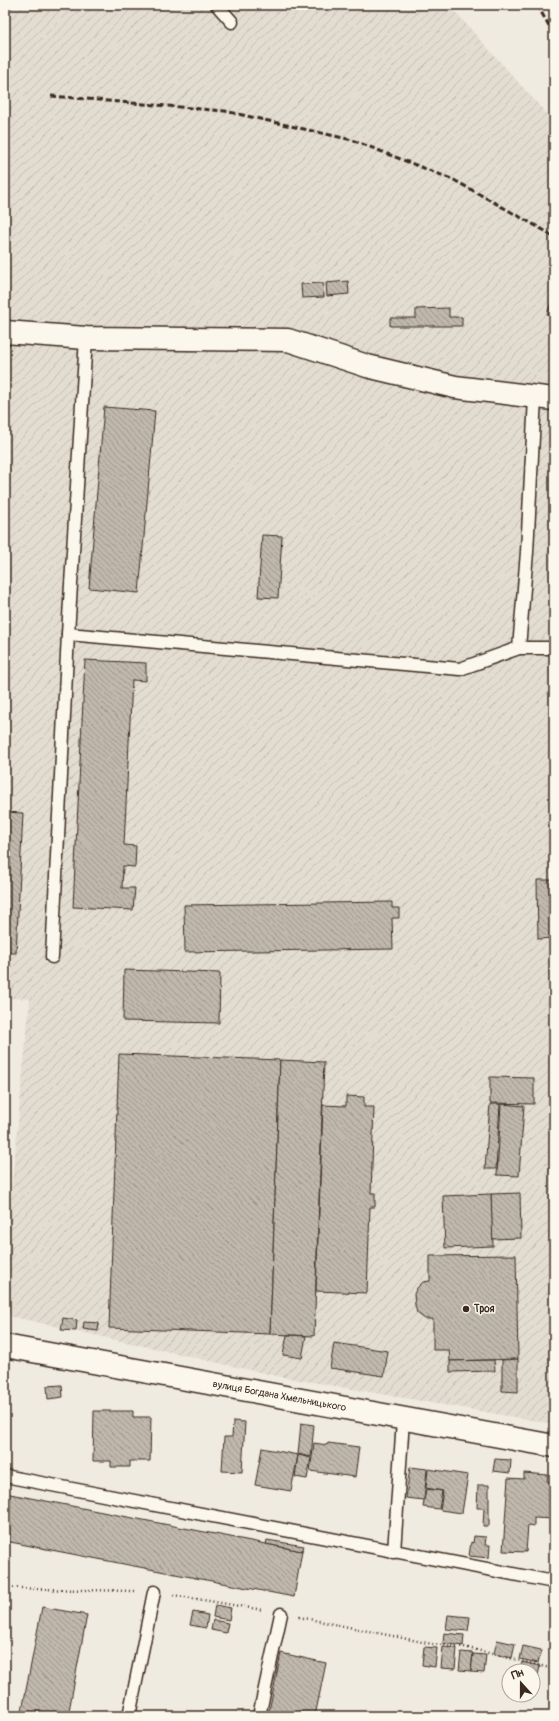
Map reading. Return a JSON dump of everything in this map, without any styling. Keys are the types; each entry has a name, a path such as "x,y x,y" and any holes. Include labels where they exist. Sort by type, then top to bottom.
{"street":[{"path":"5,332 86,338 288,340 367,366 455,387 544,398"},
{"name":"вулиця Богдана Хмельницького","path":"5,1346 403,1420 554,1446"}],"lane":[{"path":"217,5 232,22"},
{"path":"52,957 68,634 86,338"},
{"path":"519,648 544,398"},
{"path":"68,634 460,670 519,648 554,648"},
{"path":"394,1552 403,1420"},
{"path":"5,1476 554,1582"},
{"path":"129,1716 154,1592"},
{"path":"259,1716 281,1614"}],"shaded area":[{"path":"5,5 449,5 554,122 554,1424 277,1376 5,1315 5,1256 30,999 5,998"}],"building":[{"path":"348,281 349,294 327,296 326,283"},
{"path":"323,283 324,297 302,298 301,284"},
{"path":"554,298 554,317 547,314"},
{"path":"449,308 449,317 462,317 462,326 390,326 390,318 416,318 416,309"},
{"path":"104,407 155,411 139,593 89,588"},
{"path":"262,535 282,536 278,598 258,597"},
{"path":"85,660 146,663 146,681 132,680 124,845 136,846 135,867 123,866 122,888 135,888 133,910 73,907"},
{"path":"5,812 23,813 16,953 5,953"},
{"path":"537,880 554,880 554,938 538,939"},
{"path":"392,902 392,908 399,908 399,918 392,918 393,949 185,952 184,905"},
{"path":"124,970 220,973 219,1023 123,1021"},
{"path":"119,1054 280,1060 270,1334 109,1328"},
{"path":"280,1060 324,1062 314,1336 270,1334"},
{"path":"490,1077 534,1078 534,1104 490,1103"},
{"path":"346,1096 364,1097 364,1107 374,1107 371,1193 375,1193 375,1207 370,1207 367,1293 316,1291 323,1105 346,1106"},
{"path":"490,1104 500,1104 496,1169 485,1169"},
{"path":"501,1104 524,1106 519,1176 497,1175"},
{"path":"520,1193 521,1238 492,1239 491,1194"},
{"path":"491,1194 493,1246 445,1248 443,1196"},
{"name":"Троя","path":"516,1255 518,1359 450,1361 449,1350 433,1350 433,1319 425,1319 417,1313 414,1294 423,1282 430,1281 430,1256"},
{"path":"63,1318 77,1320 76,1331 61,1330"},
{"path":"84,1322 99,1323 98,1331 83,1329"},
{"path":"287,1335 306,1336 302,1358 283,1355"},
{"path":"334,1343 388,1351 384,1376 330,1368"},
{"path":"518,1359 518,1392 502,1391 502,1360"},
{"path":"494,1360 495,1371 450,1372 450,1361"},
{"path":"62,1385 63,1397 48,1399 47,1386"},
{"path":"94,1411 133,1411 133,1417 151,1417 150,1461 130,1461 130,1467 111,1467 111,1461 93,1461"},
{"path":"233,1421 245,1422 242,1472 222,1471 224,1437 232,1437"},
{"path":"301,1423 314,1425 311,1457 298,1454"},
{"path":"314,1443 327,1445 328,1443 359,1447 355,1477 310,1471"},
{"path":"262,1448 298,1455 291,1491 255,1485"},
{"path":"298,1455 311,1458 307,1479 295,1477"},
{"path":"495,1459 511,1460 510,1473 493,1471"},
{"path":"410,1467 427,1469 424,1500 406,1498"},
{"path":"428,1469 468,1475 462,1513 440,1510 443,1491 426,1488"},
{"path":"524,1473 548,1475 547,1481 554,1482 554,1519 534,1518 534,1526 528,1525 526,1552 503,1551 508,1478 524,1479"},
{"path":"478,1485 489,1485 489,1526 483,1526 484,1508 477,1508"},
{"path":"426,1489 442,1491 439,1509 423,1507"},
{"path":"5,1493 302,1551 294,1597 5,1541"},
{"path":"474,1536 486,1537 485,1545 490,1545 489,1558 469,1556 471,1542 473,1543"},
{"path":"267,1540 304,1546 302,1551 266,1544"},
{"path":"215,1605 231,1608 229,1620 213,1617"},
{"path":"42,1607 87,1615 68,1716 21,1716"},
{"path":"193,1612 208,1615 206,1628 190,1625"},
{"path":"448,1615 470,1617 468,1631 446,1629"},
{"path":"213,1620 228,1623 226,1633 211,1630"},
{"path":"444,1633 464,1635 463,1646 443,1643"},
{"path":"497,1640 515,1644 512,1658 494,1654"},
{"path":"523,1646 541,1650 538,1663 520,1659"},
{"path":"424,1647 437,1648 435,1667 422,1665"},
{"path":"443,1647 457,1648 455,1669 441,1668"},
{"path":"461,1652 473,1653 471,1671 459,1670"},
{"path":"281,1653 326,1663 315,1716 268,1716"},
{"path":"473,1654 486,1655 484,1673 471,1672"}],"railway":[{"path":"537,5 554,34"},
{"path":"51,96 225,111 352,140 454,180 547,232 554,238"}],"place":[{"name":"Троя","path":"466,1309"}]}
